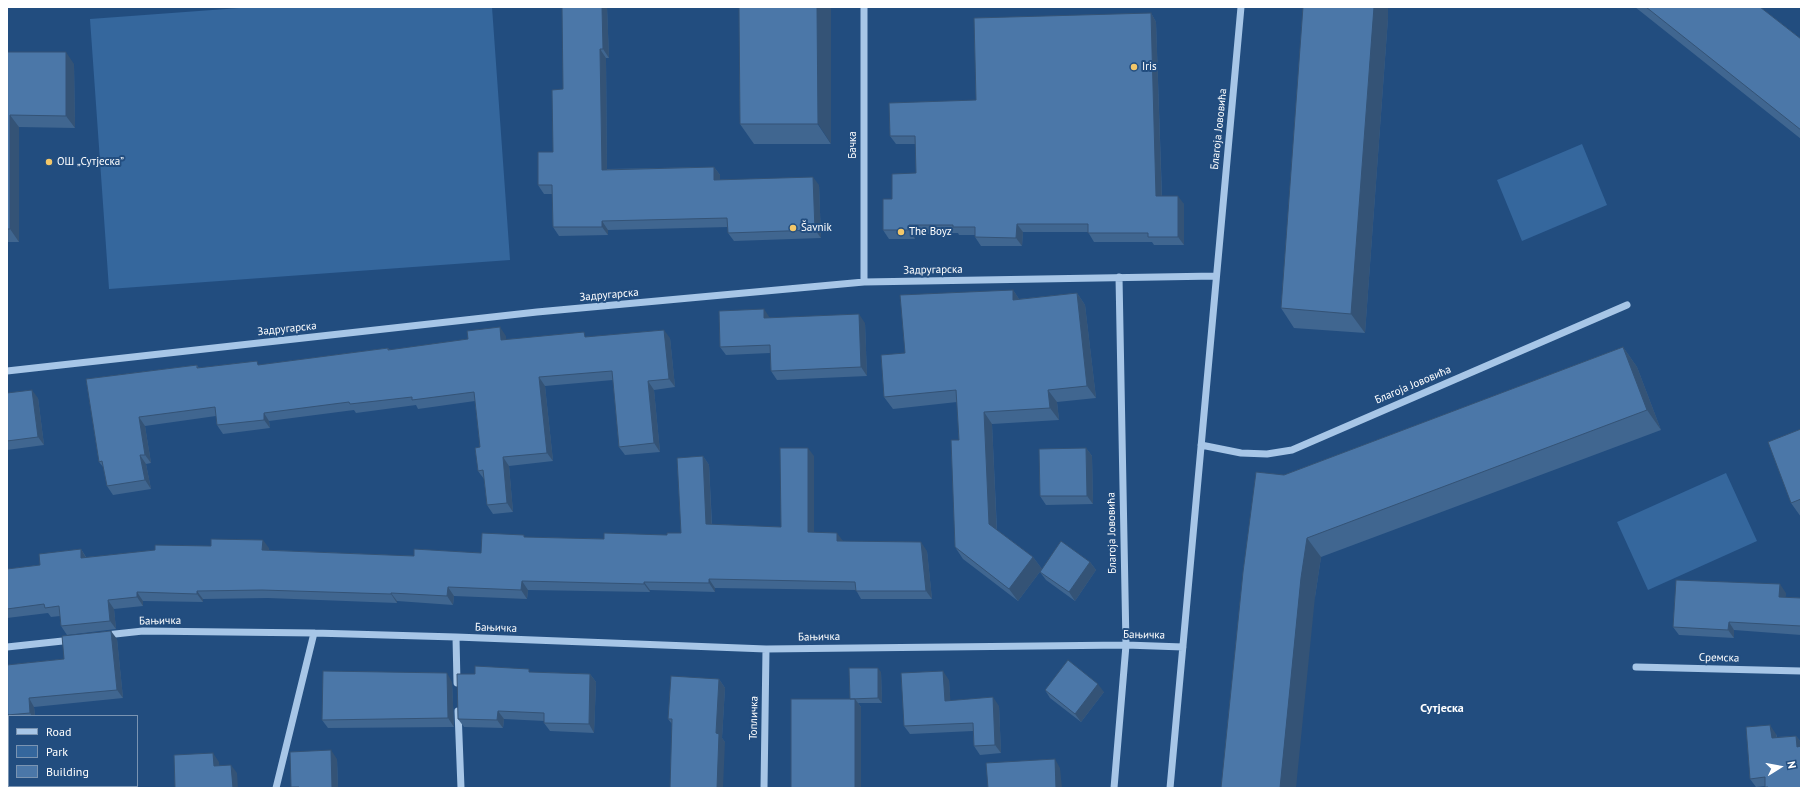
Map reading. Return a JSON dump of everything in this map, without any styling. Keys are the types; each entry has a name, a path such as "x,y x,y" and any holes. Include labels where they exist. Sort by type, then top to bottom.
{"street":[{"name":"Бачка","path":"864,7 864,282"},
{"name":"Благоја Јововића","path":"1170,788 1241,7"},
{"name":"Задругарска","path":"7,371 537,312 864,282 1216,276"},
{"name":"Благоја Јововића","path":"1114,788 1126,645 1119,277"},
{"name":"Благоја Јововића","path":"1201,445 1241,453 1267,454 1292,450 1627,305"},
{"name":"Бањичка","path":"98,636 143,631 314,633 766,649 1126,645 1183,647"},
{"path":"276,788 314,633"},
{"path":"456,637 458,693"},
{"path":"7,647 83,638"},
{"name":"Топличка","path":"764,788 766,649"},
{"name":"Сремска","path":"1636,667 1801,671"},
{"path":"458,701 461,788"}],"green space":[{"path":"253,7 492,7 510,260 109,289 90,19"},
{"path":"1582,144 1607,205 1522,241 1497,180"},
{"path":"1726,473 1757,541 1648,590 1617,522"}],"building":[{"path":"562,7 602,7 603,49 600,49 602,170 714,167 714,180 813,177 815,230 728,233 727,218 602,221 602,227 553,227 552,185 538,185 538,152 553,152 552,90 563,89"},
{"path":"739,7 817,7 818,124 740,124"},
{"path":"1303,7 1374,7 1351,314 1281,308"},
{"path":"1646,7 1760,7 1801,39 1801,130"},
{"path":"1151,13 1156,196 1178,196 1178,237 1148,237 1148,233 1088,233 1088,224 1017,224 1016,238 975,237 975,227 953,227 953,225 909,225 909,230 883,230 883,199 892,199 892,174 916,173 915,136 890,136 889,103 976,100 974,18"},
{"path":"7,52 66,52 66,116 10,115 10,229 7,229"},
{"path":"1013,290 1013,300 1077,293 1087,386 1048,390 1050,408 984,412 989,524 1033,557 1009,589 955,547 951,440 959,440 956,390 884,397 881,355 905,353 900,295"},
{"path":"764,309 764,318 859,314 861,367 771,371 770,345 720,347 719,311"},
{"path":"500,327 501,340 584,332 585,337 664,330 669,379 648,381 654,443 619,447 612,371 539,377 547,453 503,457 507,503 487,505 483,470 478,471 475,448 480,447 474,392 412,400 412,397 350,404 349,402 264,413 264,420 217,425 215,407 139,417 145,455 140,455 145,480 107,486 102,461 99,462 86,379 197,365 197,368 257,361 258,365 388,348 388,350 468,339 467,331"},
{"path":"1623,347 1647,410 1307,538 1301,578 1280,788 1221,788 1243,572 1256,472 1284,475"},
{"path":"32,390 38,437 7,441 7,393"},
{"path":"1801,429 1801,499 1791,503 1768,442"},
{"path":"780,448 808,448 808,532 837,533 837,541 921,542 926,591 856,591 855,582 709,579 709,583 644,582 644,584 522,581 521,590 448,587 447,596 262,590 197,591 197,594 137,592 137,597 108,600 110,621 61,626 59,606 45,608 44,604 7,609 7,569 40,565 39,554 81,549 81,558 155,550 155,545 211,546 211,539 263,540 262,550 414,556 414,549 481,553 482,533 524,535 524,537 604,539 604,533 667,535 667,533 681,533 677,458 703,456 706,524 781,527"},
{"path":"1086,448 1087,496 1040,496 1039,449"},
{"path":"1061,541 1090,562 1069,592 1040,572"},
{"path":"1676,580 1780,584 1779,597 1801,598 1801,626 1729,622 1728,630 1673,627"},
{"path":"111,631 117,690 29,698 30,713 7,715 7,665 64,659 62,636"},
{"path":"1068,660 1098,684 1075,714 1045,690"},
{"path":"475,666 529,669 529,672 590,674 589,724 544,723 544,713 498,711 497,720 458,719 457,674 475,674"},
{"path":"849,668 878,668 878,698 850,699"},
{"path":"323,671 447,673 448,718 322,720"},
{"path":"943,671 945,701 993,697 995,745 974,746 973,723 904,726 901,673"},
{"path":"671,676 719,679 716,733 719,734 717,788 670,788 672,719 668,719"},
{"path":"791,699 855,699 855,788 791,788"},
{"path":"1770,725 1772,738 1796,736 1797,747 1801,746 1801,788 1768,788 1765,787 1765,777 1750,779 1746,727"},
{"path":"331,750 332,788 291,787 290,752"},
{"path":"213,753 214,766 231,765 233,788 175,788 174,755"},
{"path":"1055,759 1056,788 988,788 986,763"},
{"path":"7,771 8,787 31,787 31,788 7,788"}],"place":[{"name":"Iris","path":"1134,67"},
{"name":"ОШ „Сутјеска”","path":"49,162"},
{"name":"Šavnik","path":"793,228"},
{"name":"The Boyz","path":"901,232"}],"district":[{"name":"Сутјеска","path":"1442,709"}]}
